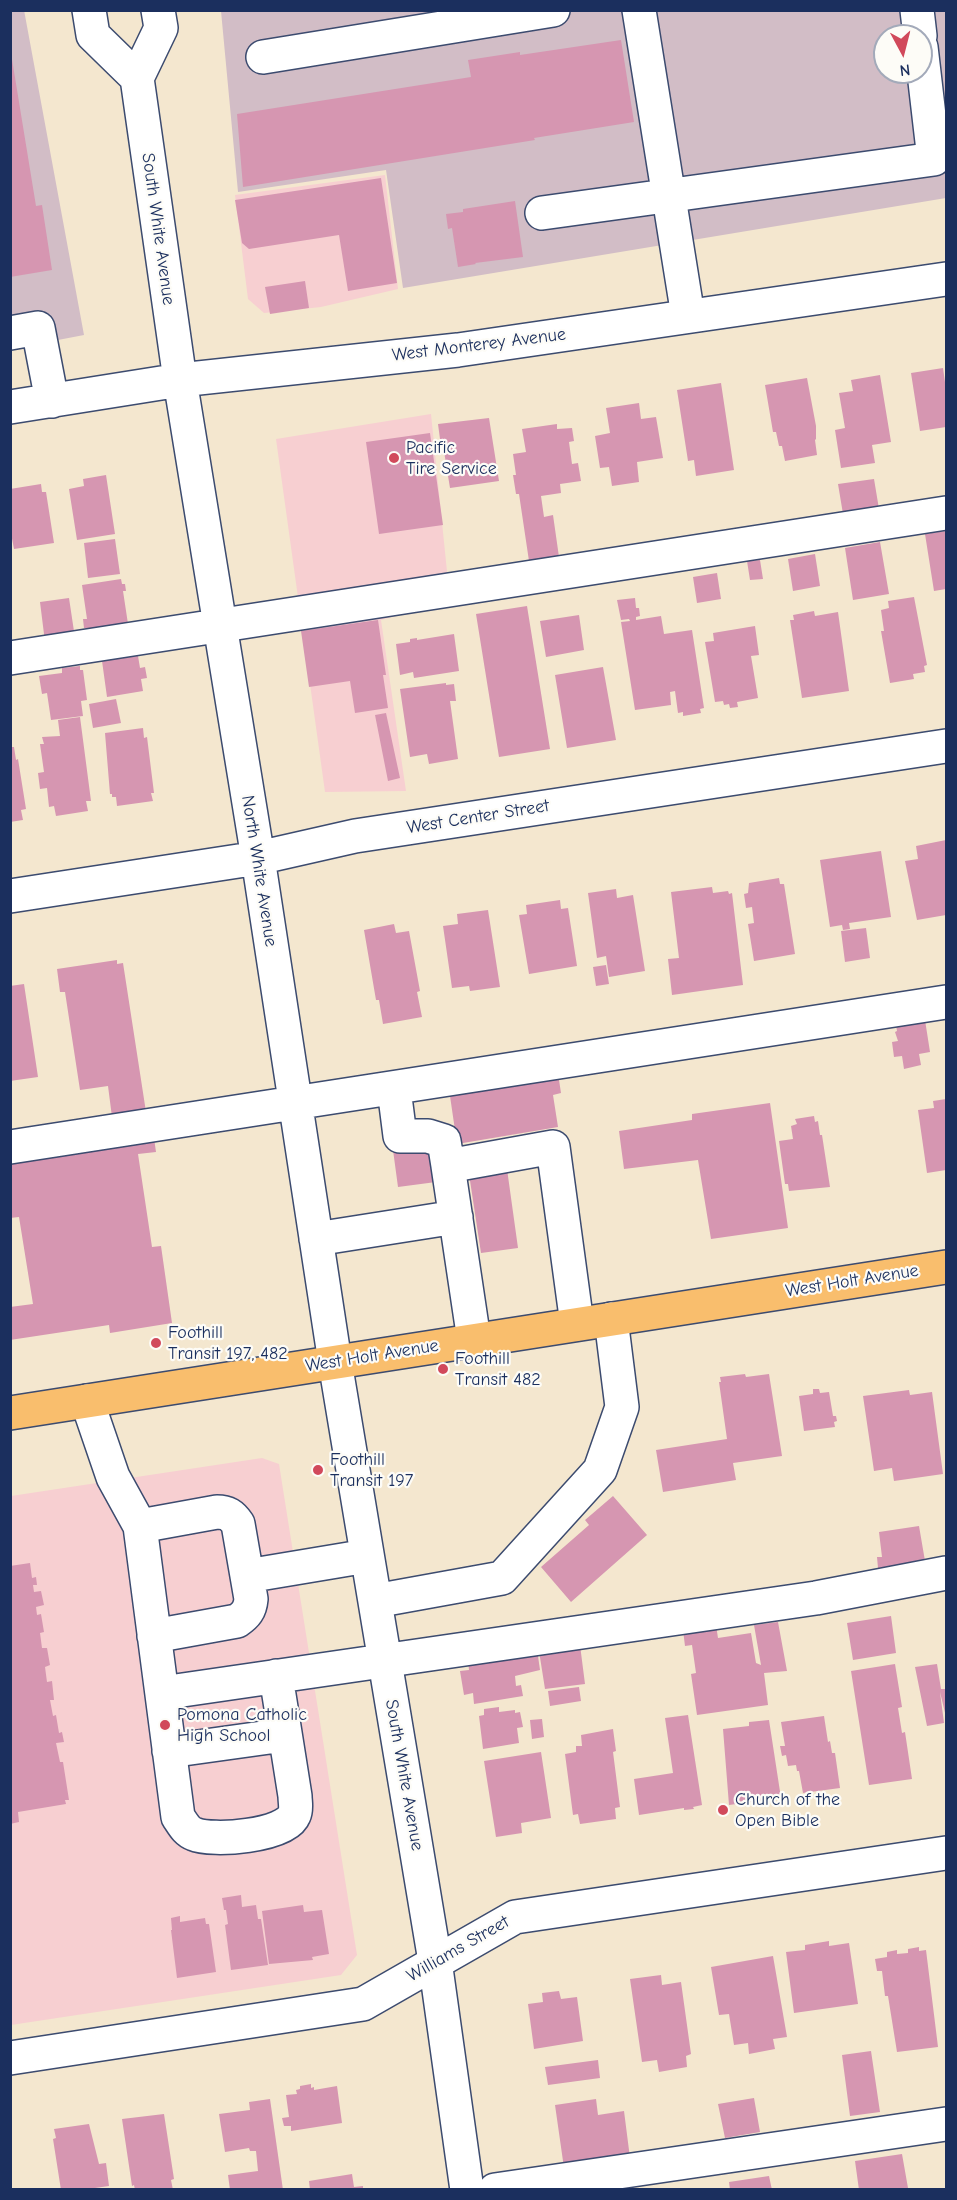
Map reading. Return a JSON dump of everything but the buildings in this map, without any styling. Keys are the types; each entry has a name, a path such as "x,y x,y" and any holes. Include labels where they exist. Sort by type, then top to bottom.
{"main road":[{"name":"West Holt Avenue","path":"10,1413 946,1267"}],"street":[{"path":"89,10 93,35 137,78 161,28 158,10"},
{"path":"263,57 553,10"},
{"path":"639,10 688,316"},
{"name":"South White Avenue","path":"137,78 180,380"},
{"path":"542,213 940,158 927,84"},
{"name":"West Monterey Avenue","path":"10,407 180,380 458,350 946,279"},
{"path":"10,333 38,328 52,400"},
{"name":"North White Avenue","path":"180,380 258,858 335,1362"},
{"path":"10,658 946,513"},
{"name":"West Center Street","path":"10,896 258,858 354,836 946,746"},
{"path":"10,1147 946,1002"},
{"path":"394,1089 400,1136 428,1136 444,1141 474,1340"},
{"path":"448,1166 553,1147 578,1324"},
{"path":"316,1239 456,1217"},
{"path":"375,1601 502,1578 600,1470 622,1407 611,1319"},
{"name":"South White Avenue","path":"335,1362 435,1961 467,2190"},
{"path":"87,1401 113,1477 140,1526 178,1817 185,1829 193,1834 210,1838 267,1832 288,1824 294,1815 295,1796 276,1677"},
{"path":"140,1526 226,1512 233,1516 238,1524 247,1575 250,1607 245,1615 237,1620 154,1636"},
{"path":"247,1575 367,1556"},
{"path":"162,1693 816,1598 946,1573"},
{"path":"170,1751 284,1735"},
{"name":"Williams Street","path":"10,2058 363,2004 515,1917 946,1853"},
{"path":"495,2190 946,2124"}],"shaded area":[{"path":"24,10 84,335 11,349 10,11"},
{"path":"221,11 946,11 946,198 403,288 386,170 238,192"},
{"path":"385,175 398,289 321,307 264,313 248,299 235,195"},
{"path":"431,414 450,601 381,620 406,791 325,792 276,439"},
{"name":"Pomona Catholic High School","path":"262,1458 279,1464 357,1955 341,1975 11,2025 11,1496"}],"place":[{"name":"Pacific Tire Service","path":"394,458"},
{"name":"Foothill Transit 197, 482","path":"156,1343"},
{"name":"Foothill Transit 482","path":"443,1369"},
{"name":"Foothill Transit 197","path":"318,1470"},
{"name":"Pomona Catholic High School","path":"165,1725"},
{"name":"Church of the Open Bible","path":"723,1810"}]}
